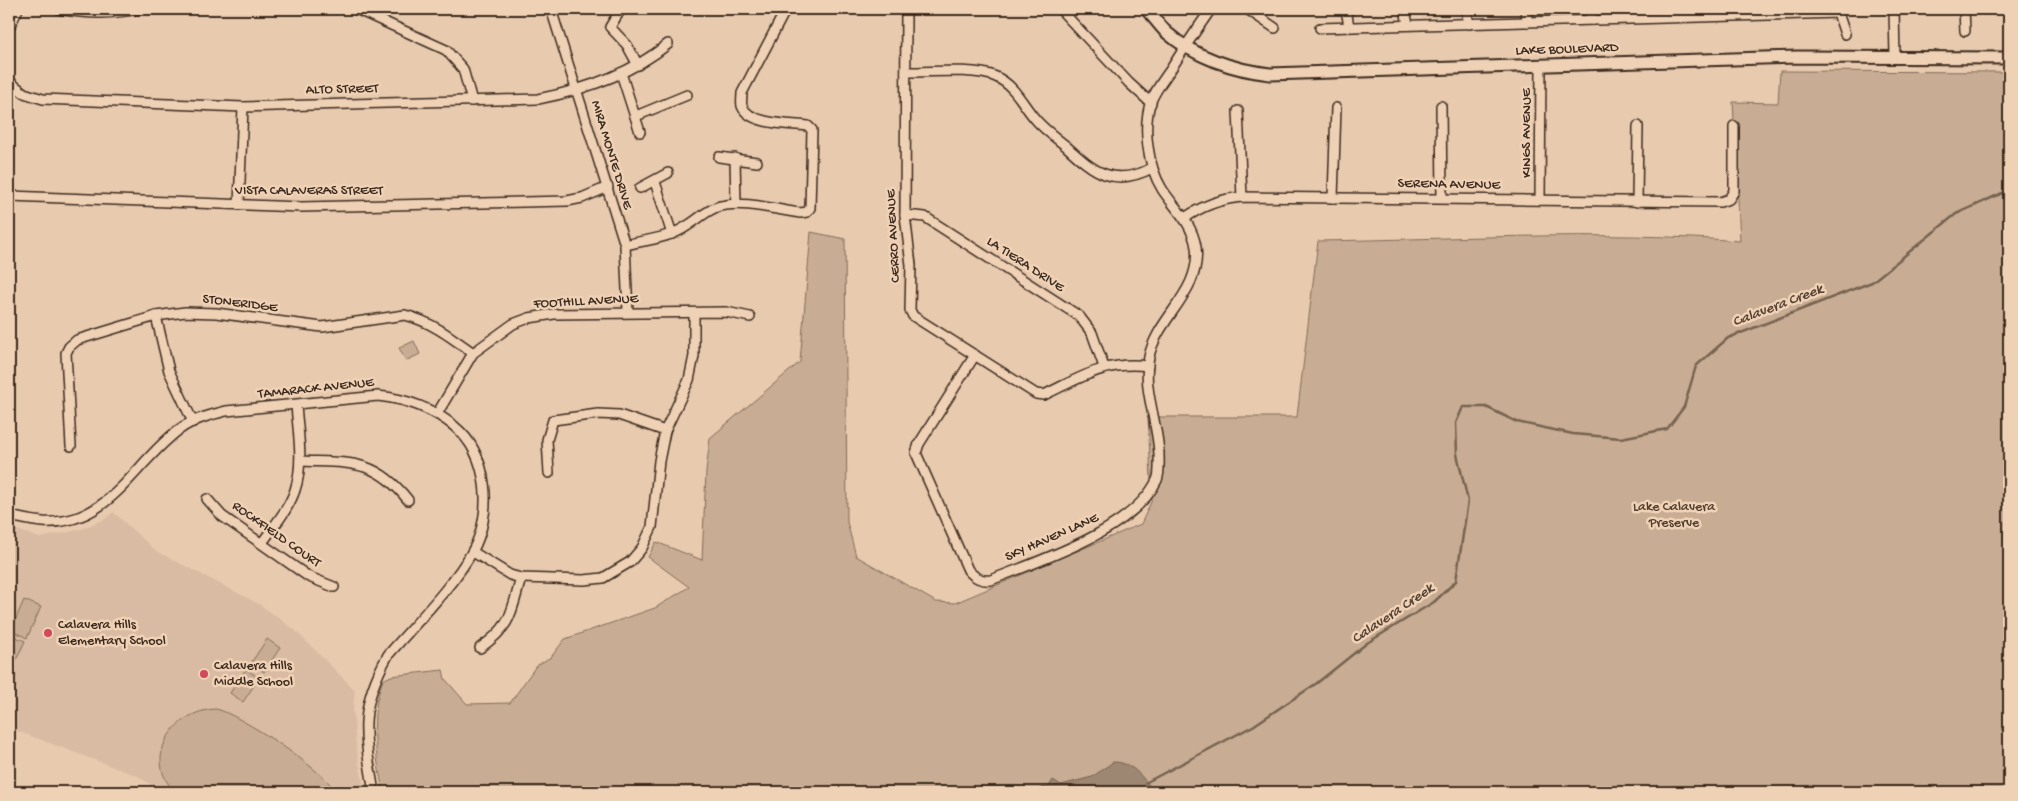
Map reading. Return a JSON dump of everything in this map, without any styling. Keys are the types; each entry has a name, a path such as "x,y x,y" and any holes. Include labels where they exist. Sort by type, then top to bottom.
{"main road":[{"name":"LAKE BOULEVARD","path":"1146,9 1166,32 1185,46 1232,66 1270,74 1797,57 2009,58"}],"street":[{"path":"9,28 18,9"},
{"path":"59,9 86,14 120,13 138,9"},
{"path":"356,9 446,50 464,69 472,101"},
{"name":"MIRA MONTE DRIVE","path":"551,9 625,245 628,312"},
{"path":"621,9 610,27 627,45 638,65"},
{"path":"625,245 672,234 687,226 710,209 736,204 807,212 810,208 812,130 810,127 764,122 746,112 742,106 742,93 786,9"},
{"name":"CERRO AVENUE","path":"906,9 905,215 911,265 910,310 913,316 1036,394 1044,395 1104,367 1126,364 1148,366"},
{"path":"1060,9 1129,84 1151,103"},
{"name":"SKY HAVEN LANE","path":"976,355 919,444 916,453 968,570 974,577 984,581 991,580 1100,534 1138,506 1157,480 1159,454 1148,387 1149,356 1157,338 1189,288 1194,272 1196,250 1185,218 1162,189 1152,168 1148,135 1151,103 1185,46 1211,9"},
{"path":"1247,9 1275,28"},
{"path":"1346,9 1349,27"},
{"path":"1405,9 1408,25"},
{"path":"1466,9 1468,24"},
{"path":"1525,9 1528,22"},
{"path":"1590,9 1592,20"},
{"path":"1894,9 1895,57"},
{"path":"1964,9 1964,31"},
{"path":"1320,28 1824,11 1838,12 1845,34"},
{"name":"ALTO STREET","path":"9,81 24,93 43,99 243,107 538,99 576,89 622,73 638,65 668,44"},
{"name":"KINGS AVENUE","path":"1540,200 1541,65"},
{"path":"906,72 979,73 996,77 1013,89 1037,121 1092,169 1117,178 1140,175 1152,168"},
{"path":"622,73 640,132"},
{"path":"636,116 686,95"},
{"path":"1441,106 1442,198"},
{"path":"240,205 243,107"},
{"path":"1333,198 1336,108"},
{"path":"1238,111 1242,197"},
{"path":"1637,202 1638,126"},
{"name":"SERENA AVENUE","path":"1185,218 1198,209 1214,202 1242,197 1716,202 1729,198 1734,191 1734,126"},
{"path":"719,157 757,162"},
{"path":"735,158 736,204"},
{"path":"640,188 655,182 668,173"},
{"path":"655,182 672,234"},
{"name":"VISTA CALAVERAS STREET","path":"9,196 301,207 567,201 582,198 608,187"},
{"name":"LA TIERA DRIVE","path":"905,215 925,217 1079,316 1092,333 1104,367"},
{"name":"STONERIDGE","path":"71,446 66,353 69,347 77,340 156,316 185,312 216,313 322,327 405,316 418,318 442,330 472,353"},
{"name":"FOOTHILL AVENUE","path":"437,414 472,353 513,324 529,318 554,314 628,312 726,312 750,317"},
{"path":"472,552 510,575 520,578 584,580 603,578 630,562 642,548 652,527 658,462 665,431 689,380 694,356 694,313"},
{"path":"156,316 169,371 192,422"},
{"name":"TAMARACK AVENUE","path":"9,516 43,522 64,520 99,507 120,490 168,440 192,422 226,411 378,396 402,398 437,414 456,427 471,446 484,481 486,503 482,532 461,568 388,655 376,678 369,696 364,738 374,792"},
{"path":"262,543 294,492 300,461 296,405"},
{"path":"549,473 547,440 553,420 598,414 619,415 665,431"},
{"path":"300,461 356,464 382,473 396,485 408,500"},
{"name":"ROCKFIELD COURT","path":"207,499 222,516 309,577 334,587"},
{"path":"480,648 500,632 510,620 520,578"}],"shaded area":[{"name":"Calavera Hills Middle School","path":"113,512 156,551 259,604 295,630 355,690 353,710 356,747 365,792 162,792 138,776 9,728 9,527 40,538 82,529 105,519"},
{"path":"1113,762 1132,768 1142,776 1155,792 1036,792 1042,787 1048,788 1053,780 1061,785 1092,777"}],"green space":[{"name":"Lake Calavera Preserve","path":"1780,71 2009,72 2009,792 383,792 376,749 375,722 378,694 383,680 391,676 443,670 445,679 467,704 510,703 536,666 551,657 565,639 655,608 689,587 648,557 656,542 702,560 706,472 710,438 800,362 811,232 845,239 847,522 856,556 936,602 955,603 1141,524 1152,500 1148,417 1297,417 1318,241 1529,236 1635,236 1740,241 1733,102 1778,103"},
{"path":"414,341 420,354 406,361 399,348"},
{"path":"24,600 41,607 27,638 11,630"},
{"path":"9,634 25,641 11,671 9,670"},
{"path":"267,639 280,648 264,672 251,663"},
{"path":"246,669 259,678 243,702 230,693"},
{"path":"216,709 243,721 280,744 316,771 336,792 175,792 165,779 161,765 162,752 167,739 175,727 186,718 200,712"}],"waterway":[{"name":"Calavera Creek","path":"1145,783 1253,726 1317,683 1367,643 1434,602 1456,581 1468,501 1457,454 1456,423 1463,407 1486,407 1517,422 1573,434 1621,438 1667,429 1684,407 1696,366 1728,338 1872,282 1956,214 2009,190"}],"place":[{"name":"Calavera Hills Elementary School","path":"48,633"},
{"name":"Calavera Hills Middle School","path":"204,674"}]}
